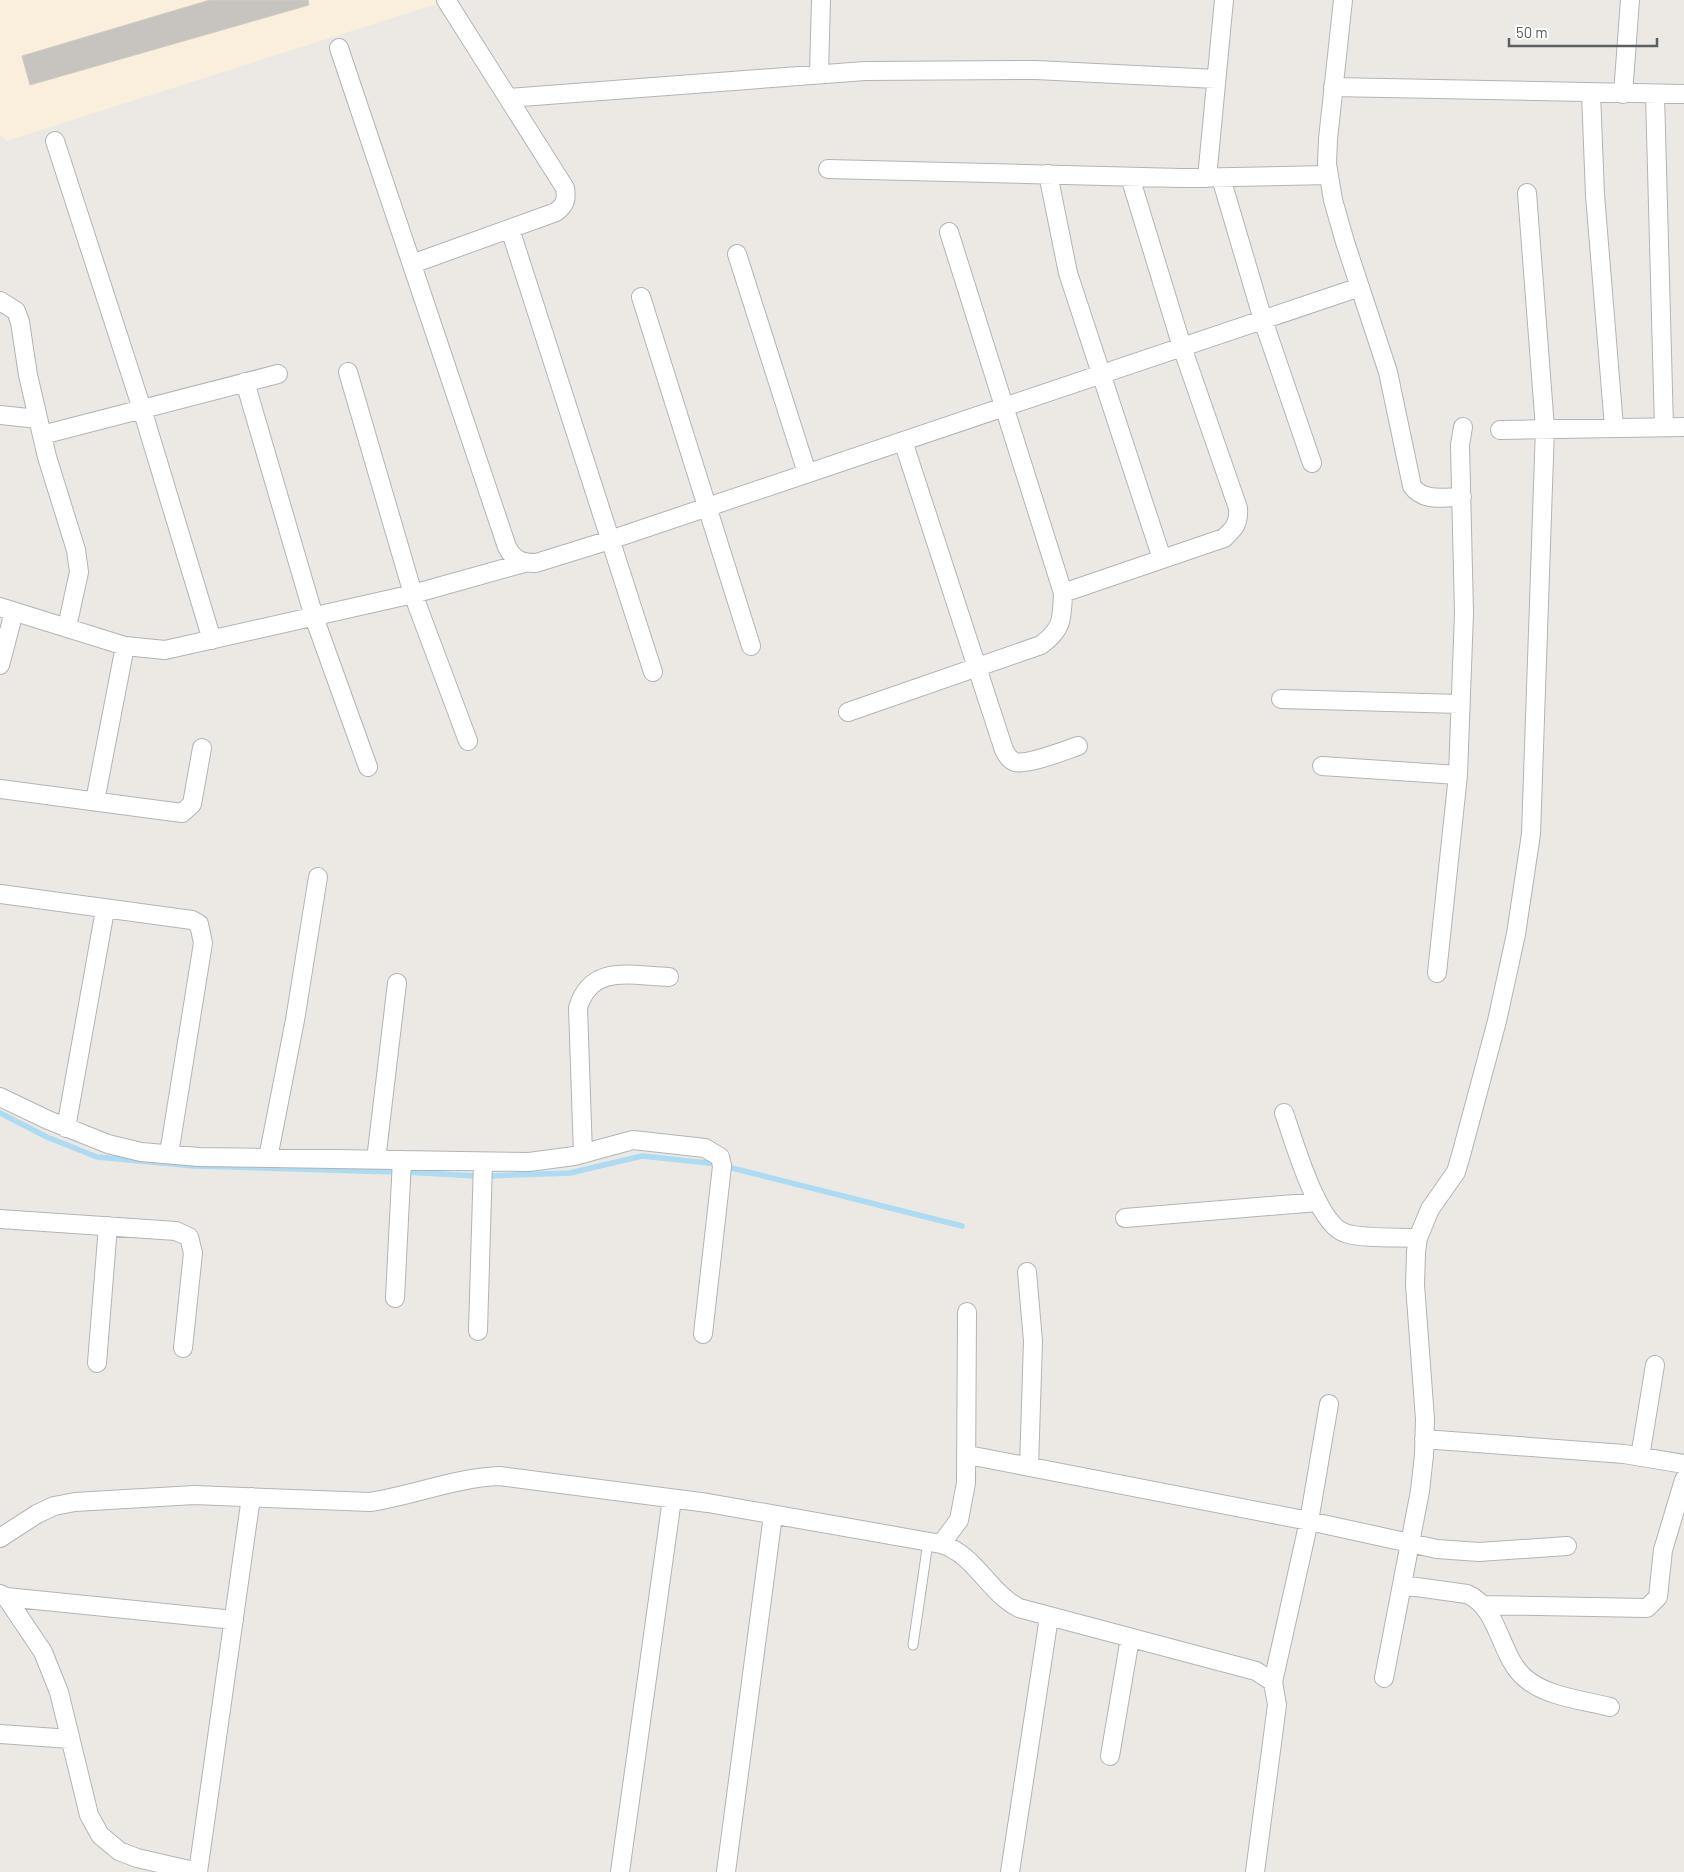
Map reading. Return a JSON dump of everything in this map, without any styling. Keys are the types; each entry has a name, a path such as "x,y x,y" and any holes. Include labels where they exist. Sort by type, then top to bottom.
{"street":[{"path":"412,264 556,212 563,206 567,198 565,188 446,0"},
{"path":"819,73 821,0"},
{"path":"1224,0 1216,80 1214,178 1312,462"},
{"path":"1343,0 1328,139 1329,175 1333,200 1388,372 1412,486 1420,495 1462,497"},
{"path":"1623,94 1630,0"},
{"path":"339,48 507,547 513,558 524,563"},
{"path":"508,98 865,71 1036,70 1216,80"},
{"path":"1333,87 1655,95 1684,94"},
{"path":"1591,93 1596,195 1614,427"},
{"path":"1655,95 1664,427"},
{"path":"55,141 142,409 212,640"},
{"path":"828,169 1130,177 1214,178 1329,175"},
{"path":"1048,174 1068,272 1100,375 1162,559"},
{"path":"1063,592 1224,538 1235,528 1239,520 1238,508 1182,347 1130,177"},
{"path":"1384,1678 1420,1491 1424,1439 1415,1285 1418,1238 1430,1209 1456,1172 1497,1022 1524,890 1531,834 1545,428 1527,193"},
{"path":"510,229 653,672"},
{"path":"848,712 978,668 1041,644 1054,636 1060,626 1063,592 949,232"},
{"path":"737,254 807,473"},
{"path":"0,665 7,609 125,646 165,650 413,594 524,563 536,563 610,540 1360,287"},
{"path":"641,297 751,646"},
{"path":"0,301 16,311 20,322 40,427 76,550 79,572 67,627"},
{"path":"348,372 413,594 468,741"},
{"path":"0,415 40,427 142,409 278,374"},
{"path":"245,382 314,617 368,768"},
{"path":"1500,430 1684,427"},
{"path":"1437,973 1458,774 1464,613 1460,445 1463,428"},
{"path":"903,441 1009,760 1016,762 1028,761 1078,746"},
{"path":"95,801 125,646"},
{"path":"1281,699 1460,704"},
{"path":"0,789 182,813 192,804 202,748"},
{"path":"1322,766 1458,774"},
{"path":"268,1158 295,1020 318,877"},
{"path":"0,894 105,910 192,920 199,924 203,943 169,1154"},
{"path":"66,1128 105,910"},
{"path":"583,1154 578,1008 582,995 599,978 611,975 669,977"},
{"path":"376,1160 397,983"},
{"path":"0,1097 66,1128 108,1144 141,1152 268,1158 529,1162 583,1154 614,1144 647,1140 705,1148 720,1157 722,1166 703,1334"},
{"path":"1284,1113 1318,1202 1333,1225 1345,1233 1418,1238"},
{"path":"395,1298 402,1160"},
{"path":"478,1331 483,1162"},
{"path":"1126,1218 1318,1202"},
{"path":"0,1220 176,1231 189,1238 193,1253 183,1348"},
{"path":"97,1363 108,1226"},
{"path":"1027,1272 1033,1341 1029,1467"},
{"path":"935,1543 959,1520 963,1509 968,1455 967,1312"},
{"path":"1640,1457 1655,1365"},
{"path":"1255,1872 1277,1705 1273,1682 1309,1521 1330,1404"},
{"path":"1424,1439 1640,1457 1684,1464"},
{"path":"968,1455 1309,1521 1437,1549 1479,1552 1567,1546"},
{"path":"0,1538 36,1514 54,1506 75,1502 161,1496 252,1497 370,1502 395,1498 472,1477 499,1476 672,1498 935,1543 963,1554 1006,1601 1019,1608 1256,1671 1273,1682"},
{"path":"1482,1605 1647,1608 1658,1597 1663,1550 1682,1490"},
{"path":"3,1595 43,1652 59,1692 89,1815 100,1835 119,1851 137,1858 198,1872 252,1497"},
{"path":"620,1872 672,1498"},
{"path":"726,1872 773,1515"},
{"path":"1402,1585 1467,1594 1476,1598 1482,1605 1513,1662 1525,1678 1556,1694 1610,1707"},
{"path":"3,1595 234,1620"},
{"path":"1010,1872 1049,1617"},
{"path":"1110,1756 1130,1638"},
{"path":"0,1734 70,1739"}],"lane":[{"path":"913,1644 935,1543"}],"shaded area":[{"path":"0,0 449,0 6,141 0,134"}],"building":[{"path":"210,0 308,0 309,5 30,85 22,56"}],"waterway":[{"path":"0,1113 47,1137 97,1157 194,1166 396,1172"},
{"path":"488,1176 570,1173 642,1156 718,1164"},
{"path":"728,1167 962,1226"},
{"path":"405,1172 477,1176"}]}
